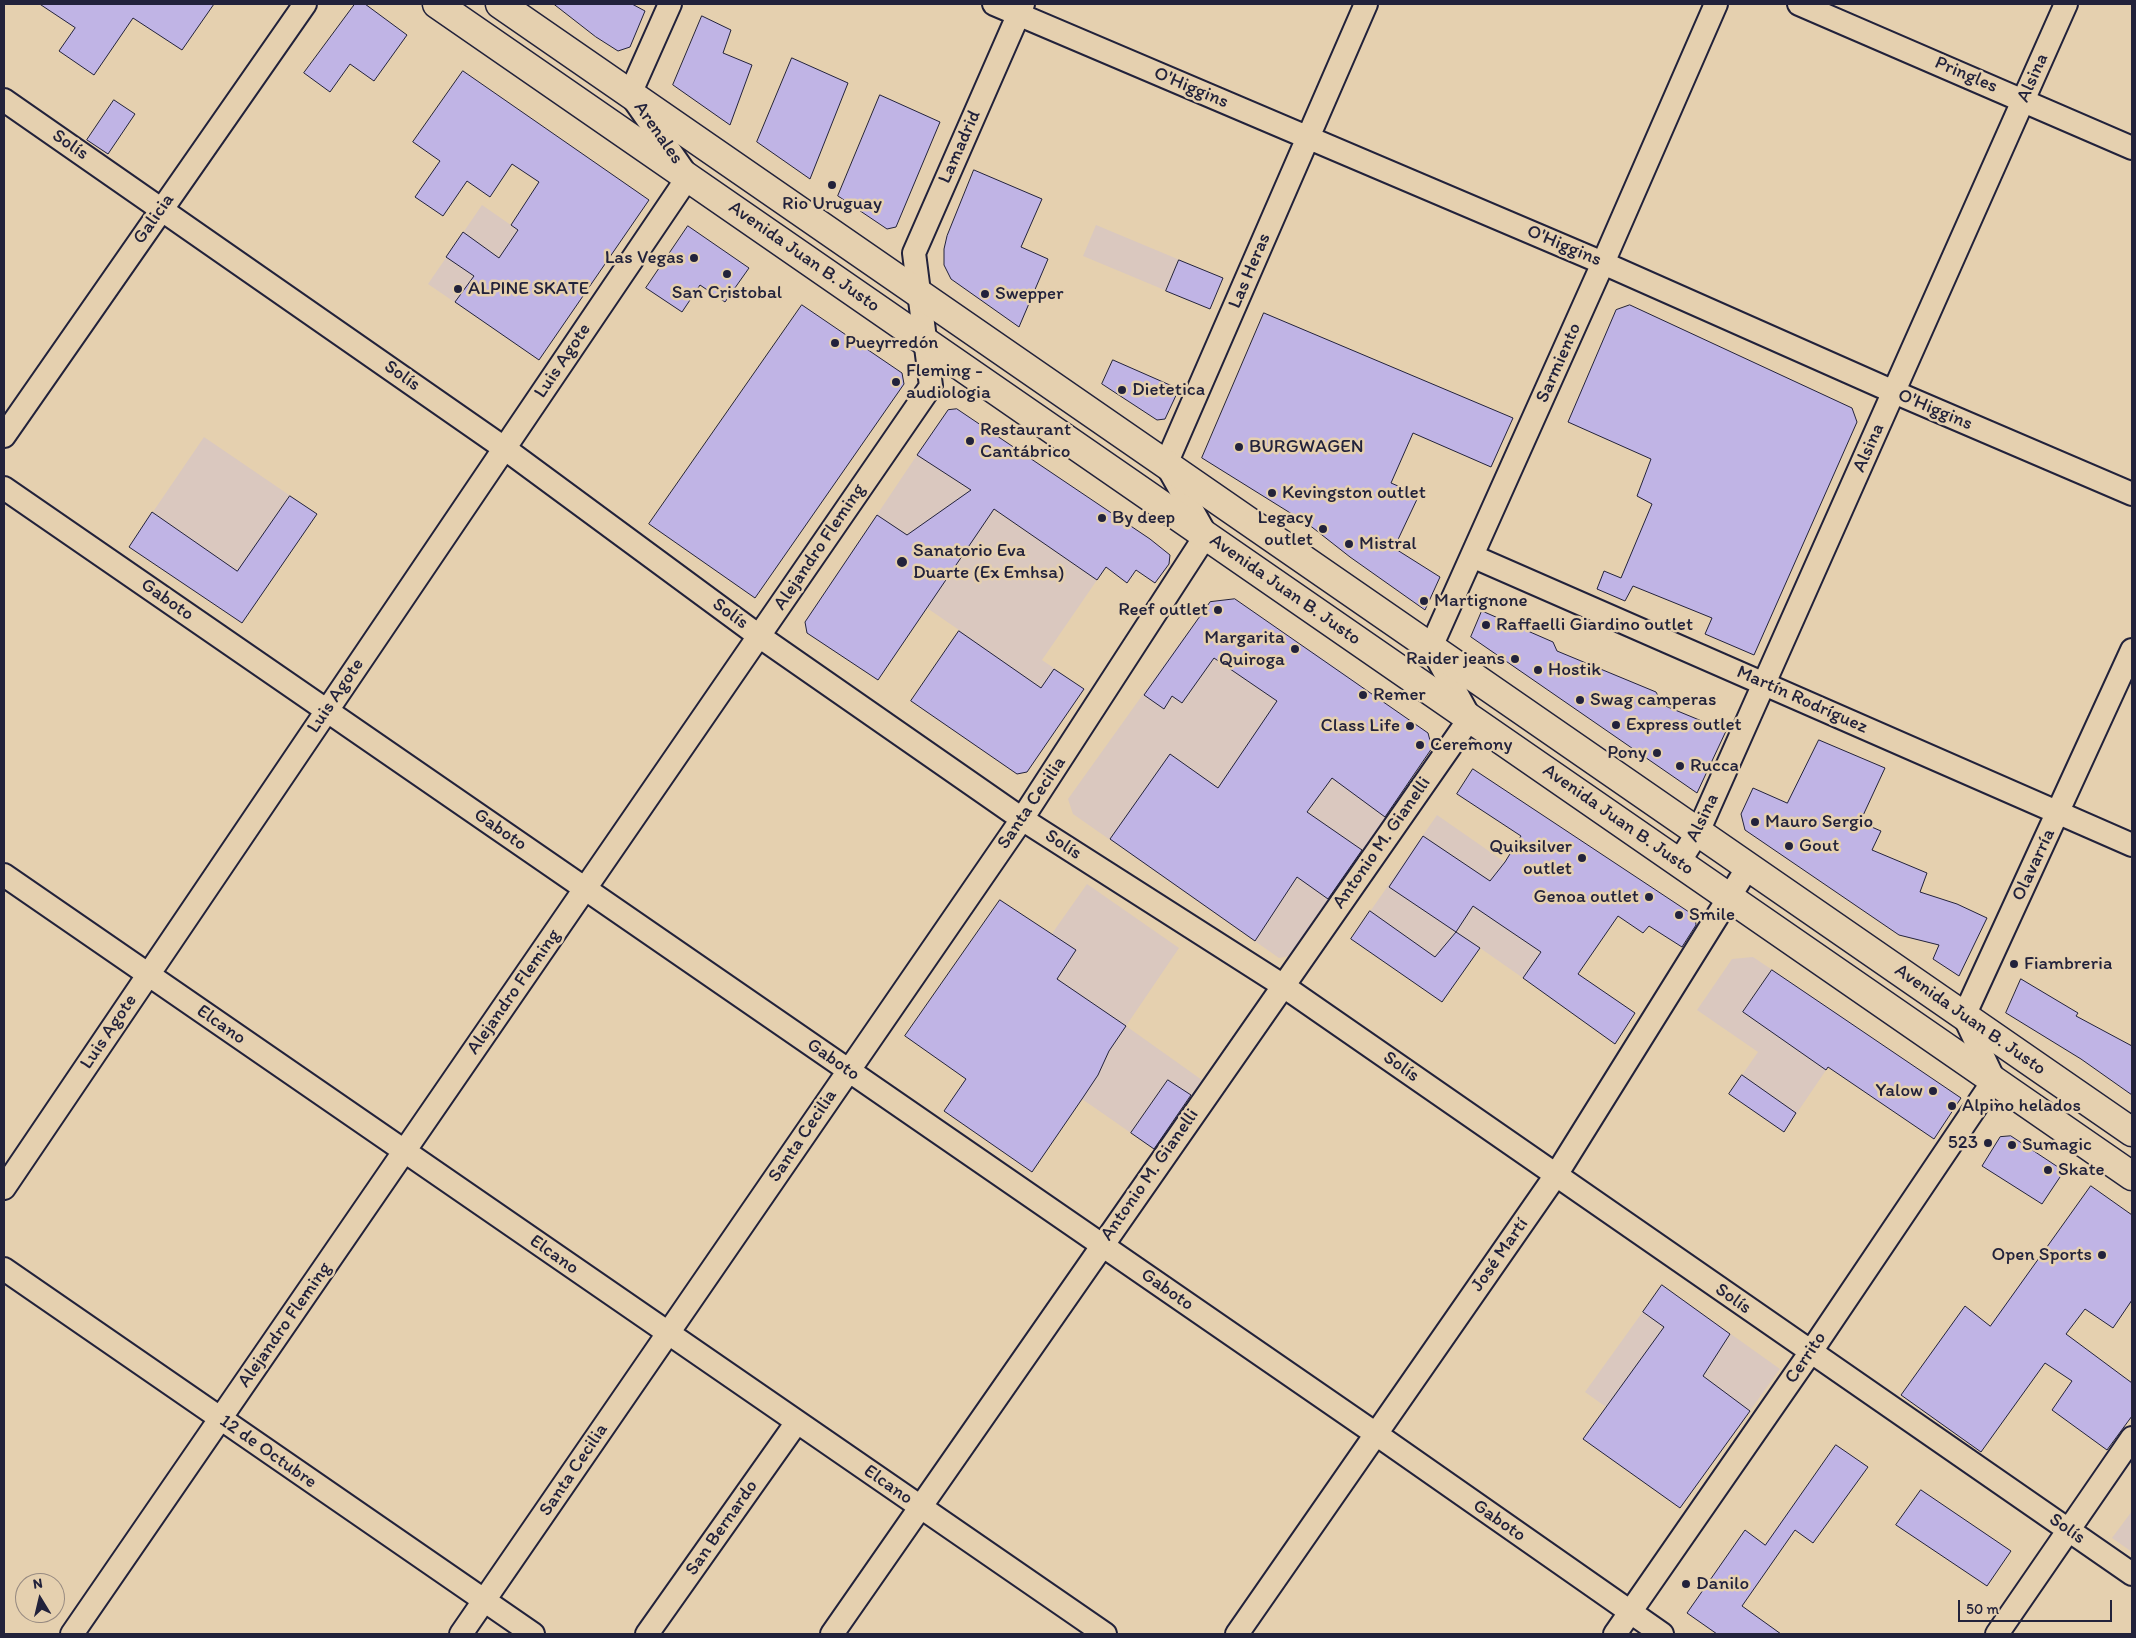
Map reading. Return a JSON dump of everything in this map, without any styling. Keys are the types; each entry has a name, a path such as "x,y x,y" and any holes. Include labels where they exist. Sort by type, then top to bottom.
{"main road":[{"name":"Avenida Juan B. Justo","path":"437,4 2132,1176"},
{"name":"Avenida Juan B. Justo","path":"500,4 2132,1132"}],"street":[{"name":"Galicia","path":"4,436 161,208 305,4"},
{"name":"Arenales","path":"670,4 630,94 688,177 670,205"},
{"name":"O'Higgins","path":"994,4 1021,9 1308,137 1603,263 1894,392 2132,494"},
{"name":"Las Heras","path":"1166,464 1366,4"},
{"name":"Sarmiento","path":"1431,647 1603,263 1716,4"},
{"name":"Pringles","path":"1799,4 2132,148"},
{"name":"Alsina","path":"1679,862 1698,832 2066,4"},
{"name":"Lamadrid","path":"925,341 914,252 1021,9"},
{"name":"Solís","path":"4,100 504,448 759,636 1022,819 1282,985 2132,1574"},
{"name":"Luis Agote","path":"4,1188 326,710 670,205"},
{"name":"Alejandro Fleming","path":"72,1634 931,386 925,341"},
{"path":"1166,464 1206,535"},
{"name":"Gaboto","path":"4,488 1376,1434 1662,1634"},
{"name":"Santa Cecilia","path":"461,1634 1022,819 1206,535"},
{"name":"Martín Rodríguez","path":"1472,556 2132,845"},
{"path":"1431,647 1470,718"},
{"name":"Olavarría","path":"1964,1016 2132,650"},
{"name":"Antonio M. Gianelli","path":"832,1634 1282,985 1470,718"},
{"name":"José Martí","path":"1237,1634 1556,1175 1748,867"},
{"name":"Elcano","path":"4,875 1105,1634"},
{"path":"1964,1016 1994,1080"},
{"name":"Cerrito","path":"1615,1634 1810,1352 1994,1080"},
{"name":"12 de Octubre","path":"4,1269 533,1634"},
{"name":"San Bernardo","path":"647,1634 796,1422"},
{"path":"1998,1634 2132,1438"}],"shaded area":[{"path":"482,205 593,282 539,360 428,284"},
{"path":"1096,225 1223,278 1210,309 1083,256"},
{"path":"204,437 317,514 242,623 129,547"},
{"path":"999,437 1029,457 994,510 1097,580 1042,660 1084,689 1027,772 1017,774 911,701 959,630 927,608 878,680 807,633 805,622 917,455 966,487"},
{"path":"1184,637 1277,701 1312,651 1359,684 1333,723 1413,778 1289,956 1279,958 1073,814 1068,799"},
{"path":"1437,815 1532,881 1501,925 1541,952 1523,978 1480,948 1442,1002 1351,939"},
{"path":"1087,884 1179,948 1126,1026 1202,1080 1154,1149 1082,1099 1032,1172 944,1111 966,1078 905,1036 1000,900 1051,935"},
{"path":"1753,957 1856,1026 1784,1132 1729,1094 1758,1052 1697,1010 1732,959"},
{"path":"1662,1285 1780,1369 1680,1508 1583,1439 1606,1407 1585,1392"},
{"path":"2132,1511 2132,1552 2112,1538"}],"building":[{"path":"40,4 214,4 182,50 133,18 94,75 59,51 75,28"},
{"path":"355,4 365,4 407,35 374,81 350,64 330,92 304,73"},
{"path":"554,4 632,4 645,11 630,47 618,51 596,37"},
{"path":"702,16 731,30 723,53 752,65 730,125 673,85"},
{"path":"792,58 848,83 810,179 757,142"},
{"path":"463,71 649,200 539,360 455,302 474,276 446,257 463,232 499,258 518,230 511,225 539,182 512,164 490,197 467,181 443,216 415,197 440,161 413,142"},
{"path":"880,95 940,122 896,227 887,229 838,196"},
{"path":"114,100 135,114 108,154 87,140"},
{"path":"974,170 1042,199 1021,247 1048,259 1019,327 951,279 944,265 944,249 947,236"},
{"path":"688,226 749,268 725,302 700,285 682,312 646,288"},
{"path":"1179,260 1223,278 1210,309 1166,291"},
{"path":"802,305 902,373 904,384 755,598 649,524"},
{"path":"1630,305 1852,408 1857,422 1754,655 1705,634 1712,618 1633,586 1625,601 1597,589 1604,571 1621,578 1652,504 1637,496 1651,459 1568,422 1616,310"},
{"path":"1264,313 1513,418 1491,467 1413,433 1391,483 1419,495 1394,548 1440,577 1425,610 1350,557 1308,524 1202,458"},
{"path":"1113,360 1179,389 1165,419 1157,420 1102,384"},
{"path":"957,409 1150,539 1170,555 1169,564 1155,583 1136,570 1127,583 1106,567 1097,580 994,509 878,680 807,633 805,622 877,515 907,535 971,490 917,455 948,410"},
{"path":"290,496 317,514 242,623 129,547 152,512 237,571"},
{"path":"1235,599 1428,733 1432,748 1385,817 1332,778 1307,812 1362,850 1328,899 1297,877 1255,941 1110,839 1170,754 1218,788 1277,701 1214,658 1182,703 1172,696 1164,709 1144,695 1210,602"},
{"path":"1482,611 1553,642 1557,651 1656,692 1663,705 1726,731 1697,793 1471,637"},
{"path":"959,631 1041,688 1054,669 1084,689 1027,772 1017,774 911,701"},
{"path":"1819,740 1885,768 1860,822 1881,831 1872,850 1927,873 1920,892 1957,904 1987,918 1959,976 1933,959 1939,945 1899,935 1745,830 1741,814 1753,788 1787,803"},
{"path":"1473,769 1695,916 1696,925 1682,947 1649,926 1643,933 1618,916 1578,974 1635,1013 1615,1044 1523,978 1541,952 1473,906 1456,932 1389,887 1423,836 1490,881 1505,862 1521,836 1457,794"},
{"path":"1000,900 1076,950 1057,979 1126,1026 1109,1051 1098,1075 1032,1172 944,1111 966,1079 905,1036"},
{"path":"1370,911 1435,957 1456,932 1480,948 1442,1002 1351,939"},
{"path":"1772,970 1961,1098 1934,1139 1828,1067 1826,1070 1743,1012"},
{"path":"2021,979 2078,1013 2076,1016 2132,1046 2132,1095 2081,1059 2006,1013"},
{"path":"1742,1075 1796,1113 1784,1132 1729,1094"},
{"path":"1168,1080 1191,1095 1154,1149 1131,1133"},
{"path":"2011,1136 2064,1171 2042,1204 1982,1166 2000,1137"},
{"path":"2091,1186 2132,1215 2132,1300 2113,1328 2085,1309 2066,1334 2132,1383 2132,1416 2107,1450 2052,1410 2072,1381 2045,1363 1981,1452 1901,1395 1965,1306 1990,1326"},
{"path":"1662,1285 1730,1334 1703,1376 1750,1411 1680,1508 1583,1439 1664,1327 1643,1312"},
{"path":"1836,1445 1868,1467 1813,1543 1795,1530 1742,1606 1781,1634 1717,1634 1687,1613 1745,1530 1765,1545"},
{"path":"1921,1490 2011,1551 1987,1586 1896,1525"}],"place":[{"name":"Rio Uruguay","path":"832,185"},
{"name":"Las Vegas","path":"694,258"},
{"name":"San Cristobal","path":"727,274"},
{"name":"ALPINE SKATE","path":"458,289"},
{"name":"Swepper","path":"985,294"},
{"name":"Pueyrredón","path":"835,343"},
{"name":"Fleming - audiologia","path":"896,382"},
{"name":"Dietetica","path":"1122,390"},
{"name":"Restaurant Cantábrico","path":"970,441"},
{"name":"BURGWAGEN","path":"1239,447"},
{"name":"Kevingston outlet","path":"1272,493"},
{"name":"By deep","path":"1102,518"},
{"name":"Legacy outlet","path":"1323,529"},
{"name":"Mistral","path":"1349,544"},
{"name":"Sanatorio Eva Duarte (Ex Emhsa)","path":"902,562"},
{"name":"Martignone","path":"1424,601"},
{"name":"Reef outlet","path":"1218,610"},
{"name":"Raffaelli Giardino outlet","path":"1486,625"},
{"name":"Margarita Quiroga","path":"1295,649"},
{"name":"Raider jeans","path":"1515,659"},
{"name":"Hostik","path":"1538,670"},
{"name":"Remer","path":"1363,695"},
{"name":"Swag camperas","path":"1580,700"},
{"name":"Express outlet","path":"1616,725"},
{"name":"Class Life","path":"1410,726"},
{"name":"Ceremony","path":"1420,745"},
{"name":"Pony","path":"1657,753"},
{"name":"Rucca","path":"1680,766"},
{"name":"Mauro Sergio","path":"1755,822"},
{"name":"Gout","path":"1789,846"},
{"name":"Quiksilver outlet","path":"1582,858"},
{"name":"Genoa outlet","path":"1649,897"},
{"name":"Smile","path":"1679,915"},
{"name":"Fiambreria","path":"2014,964"},
{"name":"Yalow","path":"1933,1091"},
{"name":"Alpino helados","path":"1952,1106"},
{"name":"523","path":"1988,1143"},
{"name":"Sumagic","path":"2012,1145"},
{"name":"Skate","path":"2048,1170"},
{"name":"Open Sports","path":"2102,1255"},
{"name":"Danilo","path":"1686,1584"}]}
